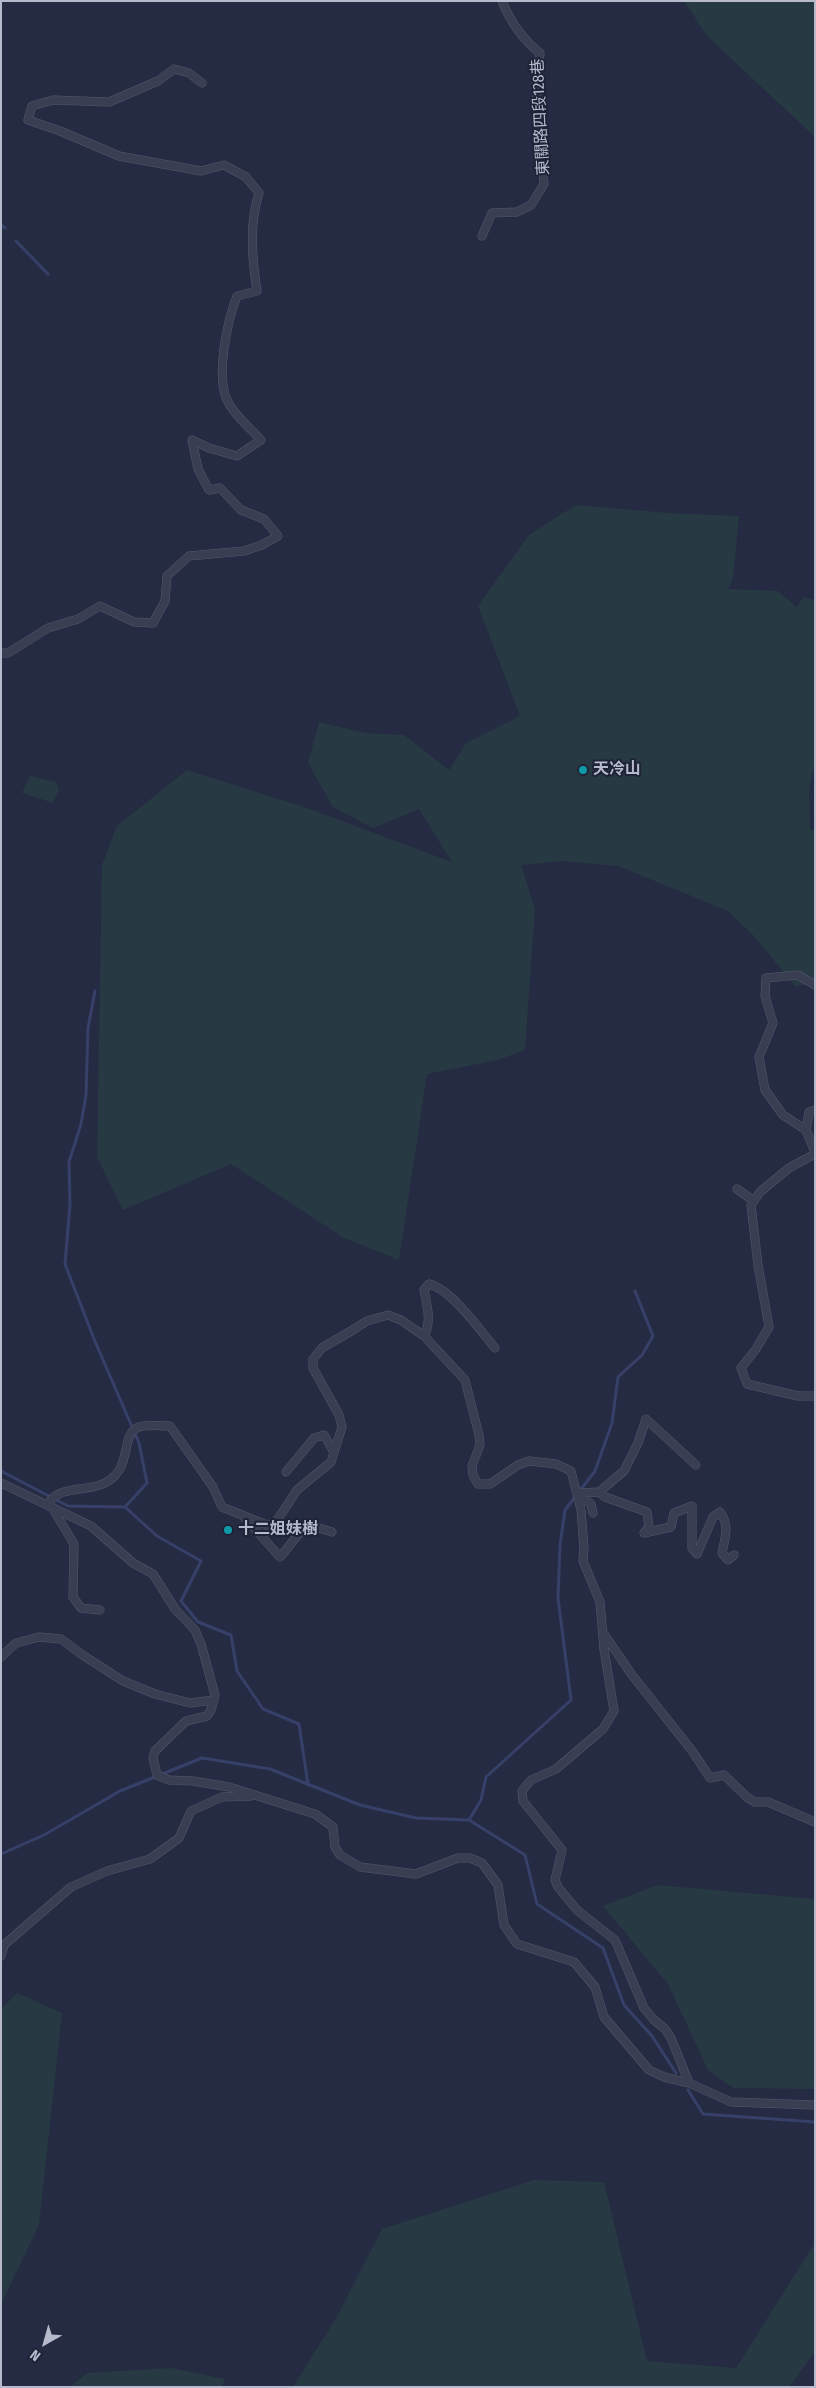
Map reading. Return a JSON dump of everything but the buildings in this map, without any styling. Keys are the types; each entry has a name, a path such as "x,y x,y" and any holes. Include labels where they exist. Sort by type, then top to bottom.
{"street":[{"name":"東關路四段128巷","path":"482,236 492,213 517,212 531,205 544,184 536,84 540,54 523,40 508,17 502,1"},
{"path":"1,653 8,653 48,628 78,619 100,606 134,622 153,623 164,601 167,576 189,556 244,551 262,545 278,536 264,518 241,510 220,488 209,490 198,469 192,440 209,448 236,456 262,440 228,403 221,383 231,311 237,296 257,291 252,258 255,206 259,193 246,177 224,165 200,171 119,156 60,131 28,120 32,106 53,100 109,102 158,81 174,70 189,73 202,83"},
{"path":"815,986 798,975 766,978 765,996 773,1023 759,1057 765,1090 783,1115 806,1130 815,1153 789,1168 760,1192 752,1206 758,1266 769,1327 756,1350 741,1368 747,1384 798,1396 815,1396"},
{"path":"806,1130 813,1110"},
{"path":"737,1189 754,1201"},
{"path":"424,1336 428,1329 424,1290 428,1284 436,1286 453,1299 495,1348"},
{"path":"100,1610 81,1608 73,1597 74,1544 49,1502 55,1494 105,1483 116,1474 126,1455 128,1438 134,1430 141,1426 170,1426 213,1487 222,1507 269,1526 276,1522 297,1490 330,1462 342,1427 339,1415 314,1368 313,1359 322,1348 367,1321 388,1315 401,1320 424,1336 465,1380 479,1435 480,1445 472,1466 473,1475 478,1484 490,1484 518,1465 529,1461 566,1467 571,1471 581,1510 584,1548 583,1561 600,1602 614,1711 603,1729 567,1759 556,1768 531,1780 522,1791 523,1801 562,1850 555,1880 558,1887 577,1910 615,1940 644,2008 652,2019 665,2029 671,2038 689,2083"},
{"path":"577,1493 599,1492 624,1470 638,1443 646,1419 696,1465"},
{"path":"286,1472 314,1438 324,1435 334,1452"},
{"path":"1,1483 91,1526 133,1563 153,1574 175,1610 195,1630 201,1644 215,1695 214,1700 207,1716 186,1721 155,1751 153,1758 156,1775 166,1779 229,1787 315,1814 333,1828 335,1847 340,1855 360,1867 416,1874 458,1858 470,1858 482,1863 498,1885 504,1925 517,1944 574,1962 595,1987 604,2017 649,2070 664,2077 689,2083 731,2102 815,2105"},
{"path":"599,1492 605,1497 647,1512 649,1527 644,1533 670,1527 674,1513 692,1506 692,1548 697,1554 713,1517 720,1512 725,1519 726,1532 722,1553 728,1560 734,1555"},
{"path":"577,1493 591,1504 593,1514"},
{"path":"243,1516 280,1557 292,1545 301,1529 309,1525 332,1532"},
{"path":"603,1632 632,1675 710,1778 724,1775 748,1798 755,1802 768,1802 815,1822"},
{"path":"1,1657 16,1643 39,1637 61,1639 123,1681 155,1694 190,1703 214,1700"},
{"path":"1,1956 4,1945 71,1887 107,1871 150,1859 179,1838 190,1811 222,1797 258,1796"}],"shaded area":[{"path":"684,1 815,1 815,137 708,37"},
{"path":"576,505 668,513 739,516 733,579 728,589 778,591 797,607 803,597 815,600 815,762 809,789 810,828 815,832 815,983 795,986 753,935 728,911 618,866 562,861 521,865 535,909 525,1050 498,1060 427,1074 399,1260 344,1238 231,1164 123,1210 97,1157 102,865 117,826 187,770 310,809 452,862 419,809 373,828 333,807 308,763 319,722 365,733 404,735 449,770 466,743 520,716 478,606 529,535"},
{"path":"30,776 56,782 59,790 53,803 22,793"},
{"path":"657,1885 815,1899 815,2089 733,2088 708,2070 668,1984 603,1906"},
{"path":"17,1993 62,2013 39,2225 1,2304 1,2009"},
{"path":"534,2180 604,2182 647,2361 736,2368 815,2243 815,2352 789,2387 293,2387 338,2315 382,2229"},
{"path":"171,2368 225,2379 222,2387 70,2387 87,2373"}],"waterway":[{"path":"1,225 5,228"},
{"path":"16,241 48,274"},
{"path":"95,991 88,1028 86,1095 81,1124 69,1162 70,1205 65,1264 94,1339 139,1443 147,1483 125,1507 157,1536 201,1561 181,1601 198,1622 231,1635 237,1671 263,1709 299,1724 308,1785"},
{"path":"469,1820 481,1800 486,1777 571,1700 558,1598 560,1545 565,1510 595,1471 612,1423 618,1377 642,1355 653,1336 635,1291"},
{"path":"1,1471 68,1506 125,1507"},
{"path":"1,1854 44,1835 120,1791 202,1758 270,1769 360,1805 416,1818 469,1820 525,1855 537,1904 603,1948 624,2005 652,2036 676,2073"},
{"path":"688,2090 703,2114 815,2122"}],"place":[{"name":"天冷山","path":"583,770"},
{"name":"十二姐妹樹","path":"228,1530"}]}
